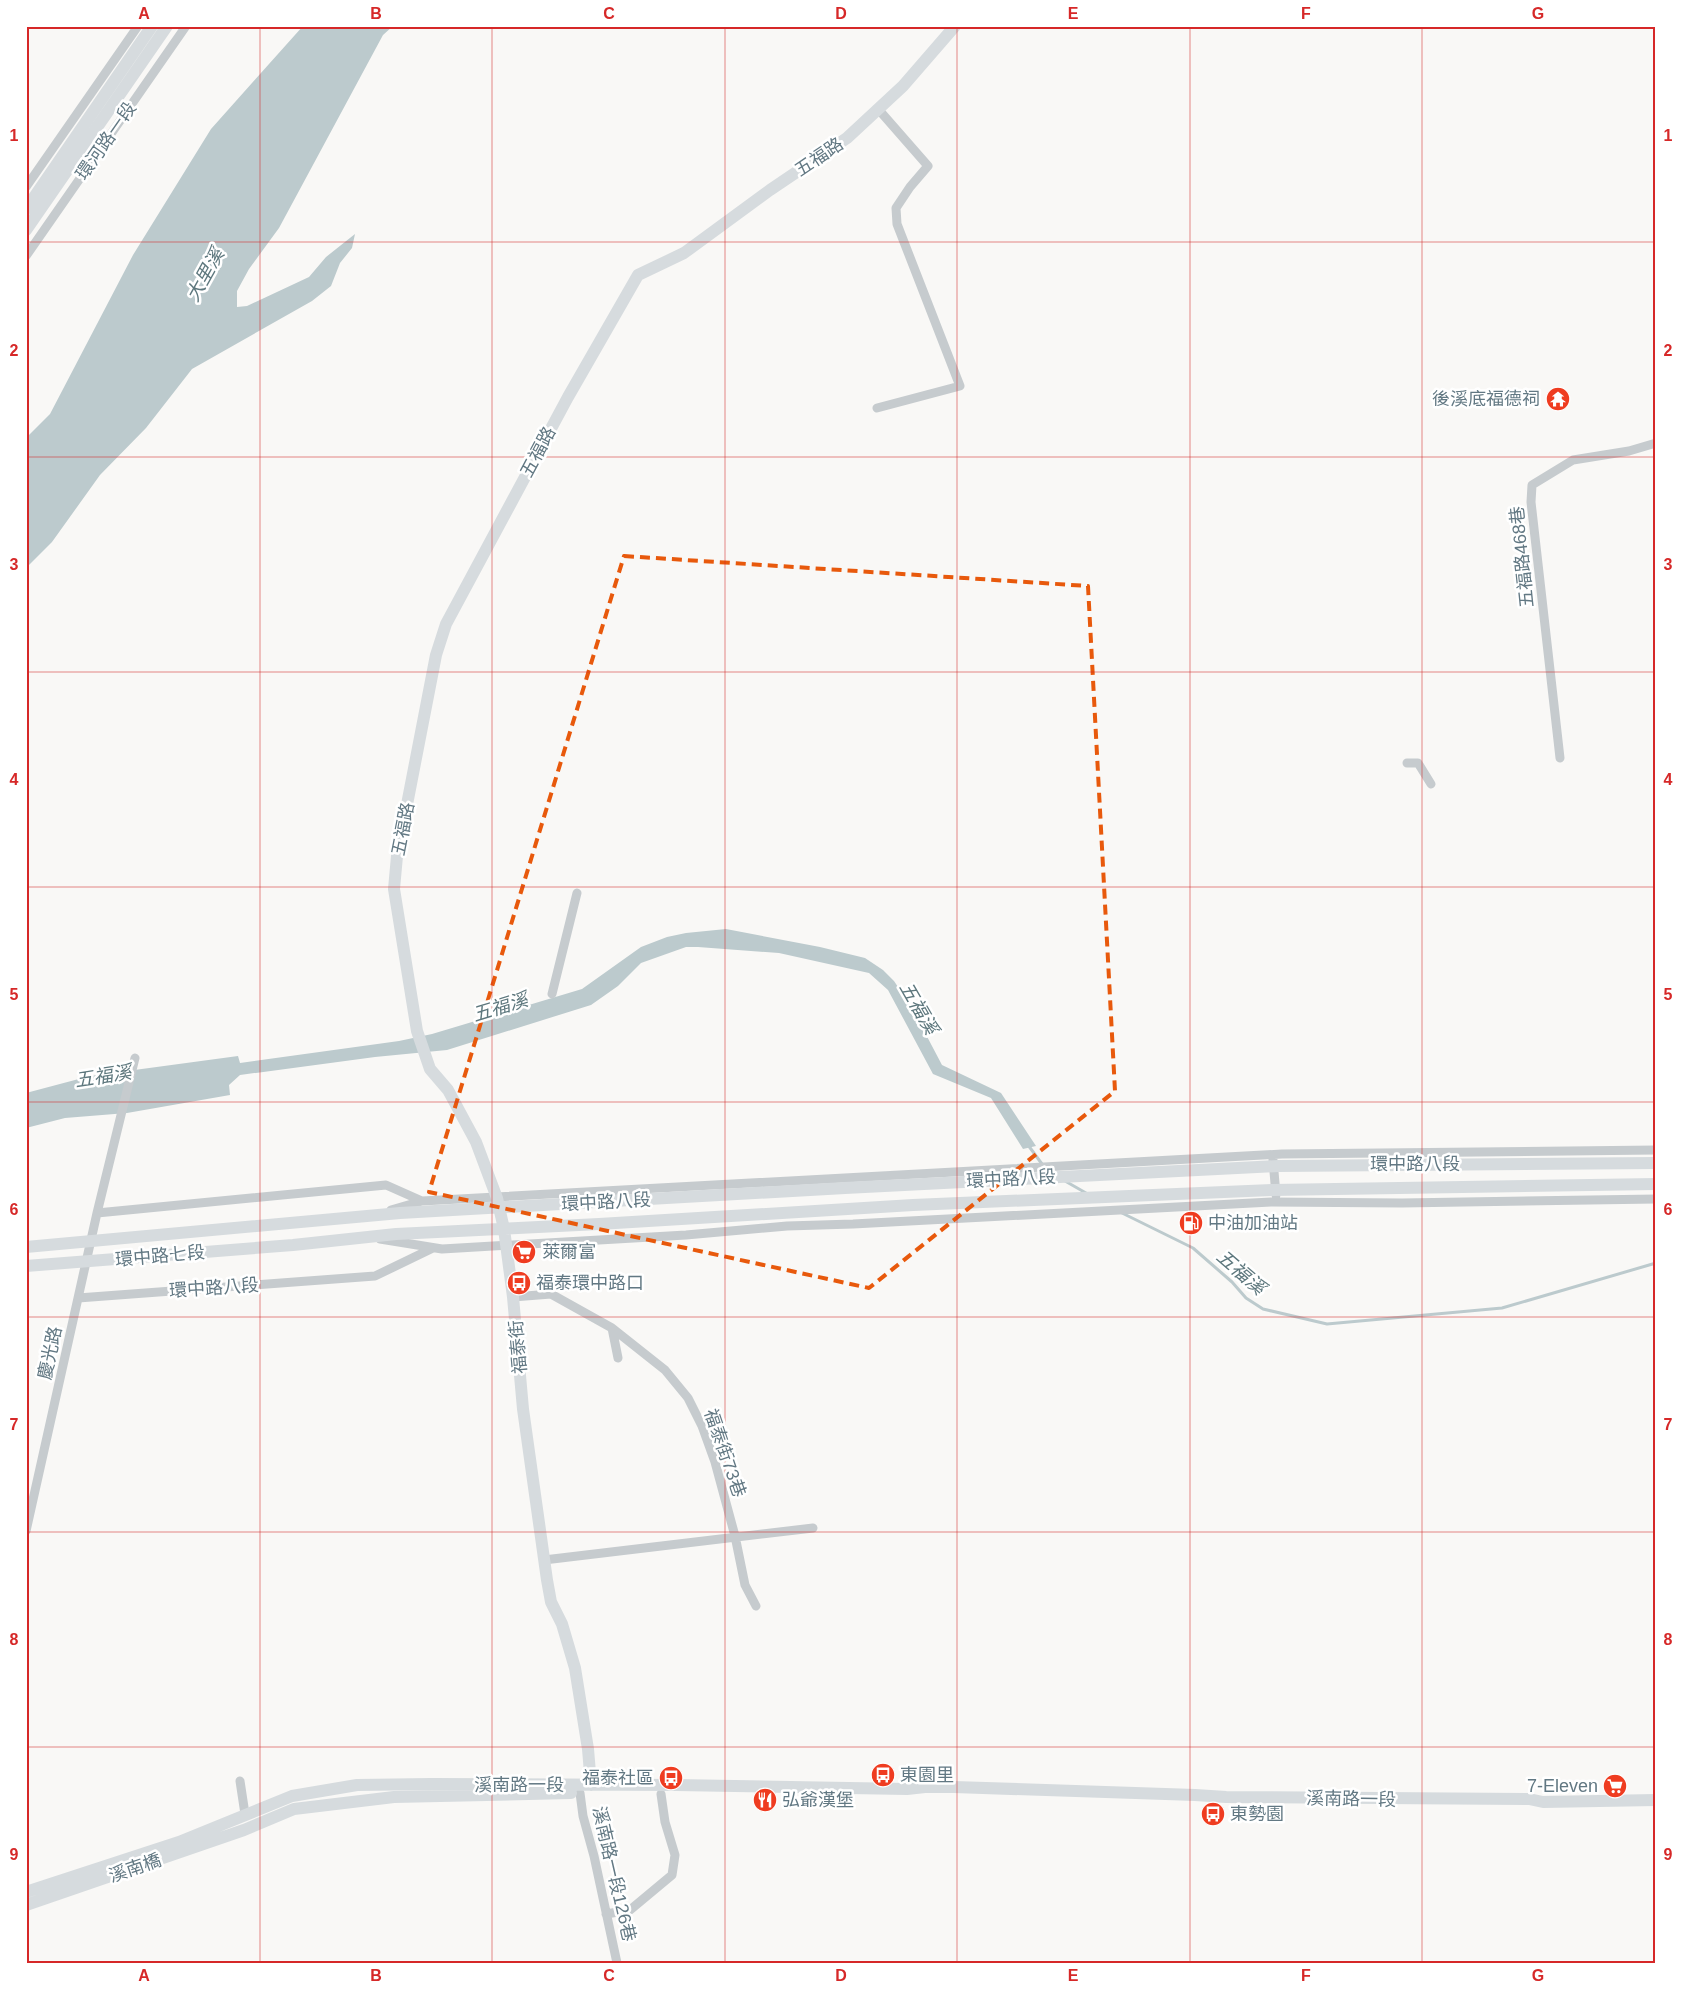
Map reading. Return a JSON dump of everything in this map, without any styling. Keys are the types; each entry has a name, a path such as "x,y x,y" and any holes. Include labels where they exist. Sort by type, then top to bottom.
{"street":[{"path":"26,186 138,26"},
{"name":"環河路一段","path":"26,209 152,26"},
{"name":"環河路一段","path":"26,230 166,26"},
{"name":"環河路一段","path":"26,256 186,26"},
{"name":"五福路","path":"427,1062 417,1031 394,889 397,856 436,656 446,624 568,397 638,275 684,253 770,190 847,138 879,110 936,51 955,26"},
{"path":"877,408 960,386 897,224 896,208 910,187 928,166 879,110"},
{"name":"五福路468巷","path":"1560,758 1531,502 1532,485 1573,460 1629,451 1656,443"},
{"path":"1407,763 1418,763 1431,784"},
{"path":"552,994 577,893"},
{"name":"慶光路","path":"26,1531 117,1126 135,1058"},
{"name":"福泰街","path":"427,1062 430,1069 448,1090 476,1142 499,1203 507,1244 523,1409 544,1560 551,1602 562,1624 576,1668 588,1749 591,1785"},
{"name":"環中路八段","path":"367,1216 422,1201 571,1204 1024,1173 1086,1164 1656,1150"},
{"path":"1273,1160 1276,1196"},
{"name":"環中路八段","path":"1024,1173 1093,1175 1273,1160 1656,1163"},
{"name":"環中路八段","path":"293,1245 368,1236 913,1205 1096,1198 1276,1196 1656,1184"},
{"name":"環中路八段","path":"97,1213 386,1185 422,1201"},
{"name":"環中路八段","path":"368,1236 433,1248 686,1235 787,1226 1151,1208 1276,1196 1402,1203 1656,1199"},
{"name":"環中路八段","path":"289,1225 499,1203"},
{"name":"環中路七段","path":"26,1247 289,1225"},
{"name":"環中路七段","path":"26,1266 293,1245"},
{"name":"環中路八段","path":"78,1298 375,1276 433,1248"},
{"name":"福泰街73巷","path":"513,1297 551,1294 612,1328 665,1370 688,1398 702,1426 715,1462 735,1536 745,1584 756,1606"},
{"path":"612,1328 618,1358"},
{"path":"544,1560 813,1528"},
{"path":"240,1782 242,1816"},
{"name":"溪南路一段","path":"242,1816 292,1796 357,1785 591,1785 657,1791"},
{"path":"580,1793 591,1785"},
{"name":"溪南路一段","path":"244,1830 294,1809 357,1800 422,1796 657,1791 907,1789 925,1787 1061,1790 1226,1797 1529,1799 1543,1802 1656,1800"},
{"path":"606,1914 630,1910 672,1874 674,1855 657,1791"},
{"name":"溪南路一段126巷","path":"580,1793 583,1816 617,1963"},
{"name":"溪南橋","path":"26,1892 179,1842 242,1816"},
{"name":"溪南橋","path":"26,1906 244,1830"}],"highlighted area":[{"path":"624,556 1088,586 1115,1091 869,1288 429,1192"}],"water":[{"name":"大里溪","path":"303,26 393,26 383,35 279,228 249,269 237,291 237,307 247,306 309,277 326,257 355,234 352,248 340,263 331,286 312,301 192,369 146,428 100,475 52,542 26,568 26,438 50,414 133,255 211,129"},
{"path":"726,929 820,947 865,958 883,970 894,981 912,1008 942,1065 1001,1093 1036,1146 1023,1149 991,1098 933,1074 888,990 869,973 779,953 698,947 686,947 641,963 618,986 591,1005 447,1050 375,1057 240,1075 229,1085 230,1095 127,1113 65,1118 26,1128 26,1093 90,1076 238,1056 240,1063 399,1041 432,1034 582,989 641,947 667,937"}],"waterway":[{"name":"五福溪","path":"1028,1145 1042,1164"},
{"name":"五福溪","path":"1065,1181 1086,1193"},
{"name":"五福溪","path":"1122,1213 1193,1248 1232,1282 1246,1298 1263,1309 1327,1324 1502,1308 1656,1263"}],"place":[{"name":"後溪底福德祠","path":"1558,399"},
{"name":"中油加油站","path":"1191,1223"},
{"name":"萊爾富","path":"524,1252"},
{"name":"福泰環中路口","path":"519,1283"},
{"name":"東園里","path":"883,1775"},
{"name":"福泰社區","path":"671,1778"},
{"name":"7-Eleven","path":"1615,1786"},
{"name":"弘爺漢堡","path":"765,1800"},
{"name":"東勢園","path":"1213,1814"}]}
